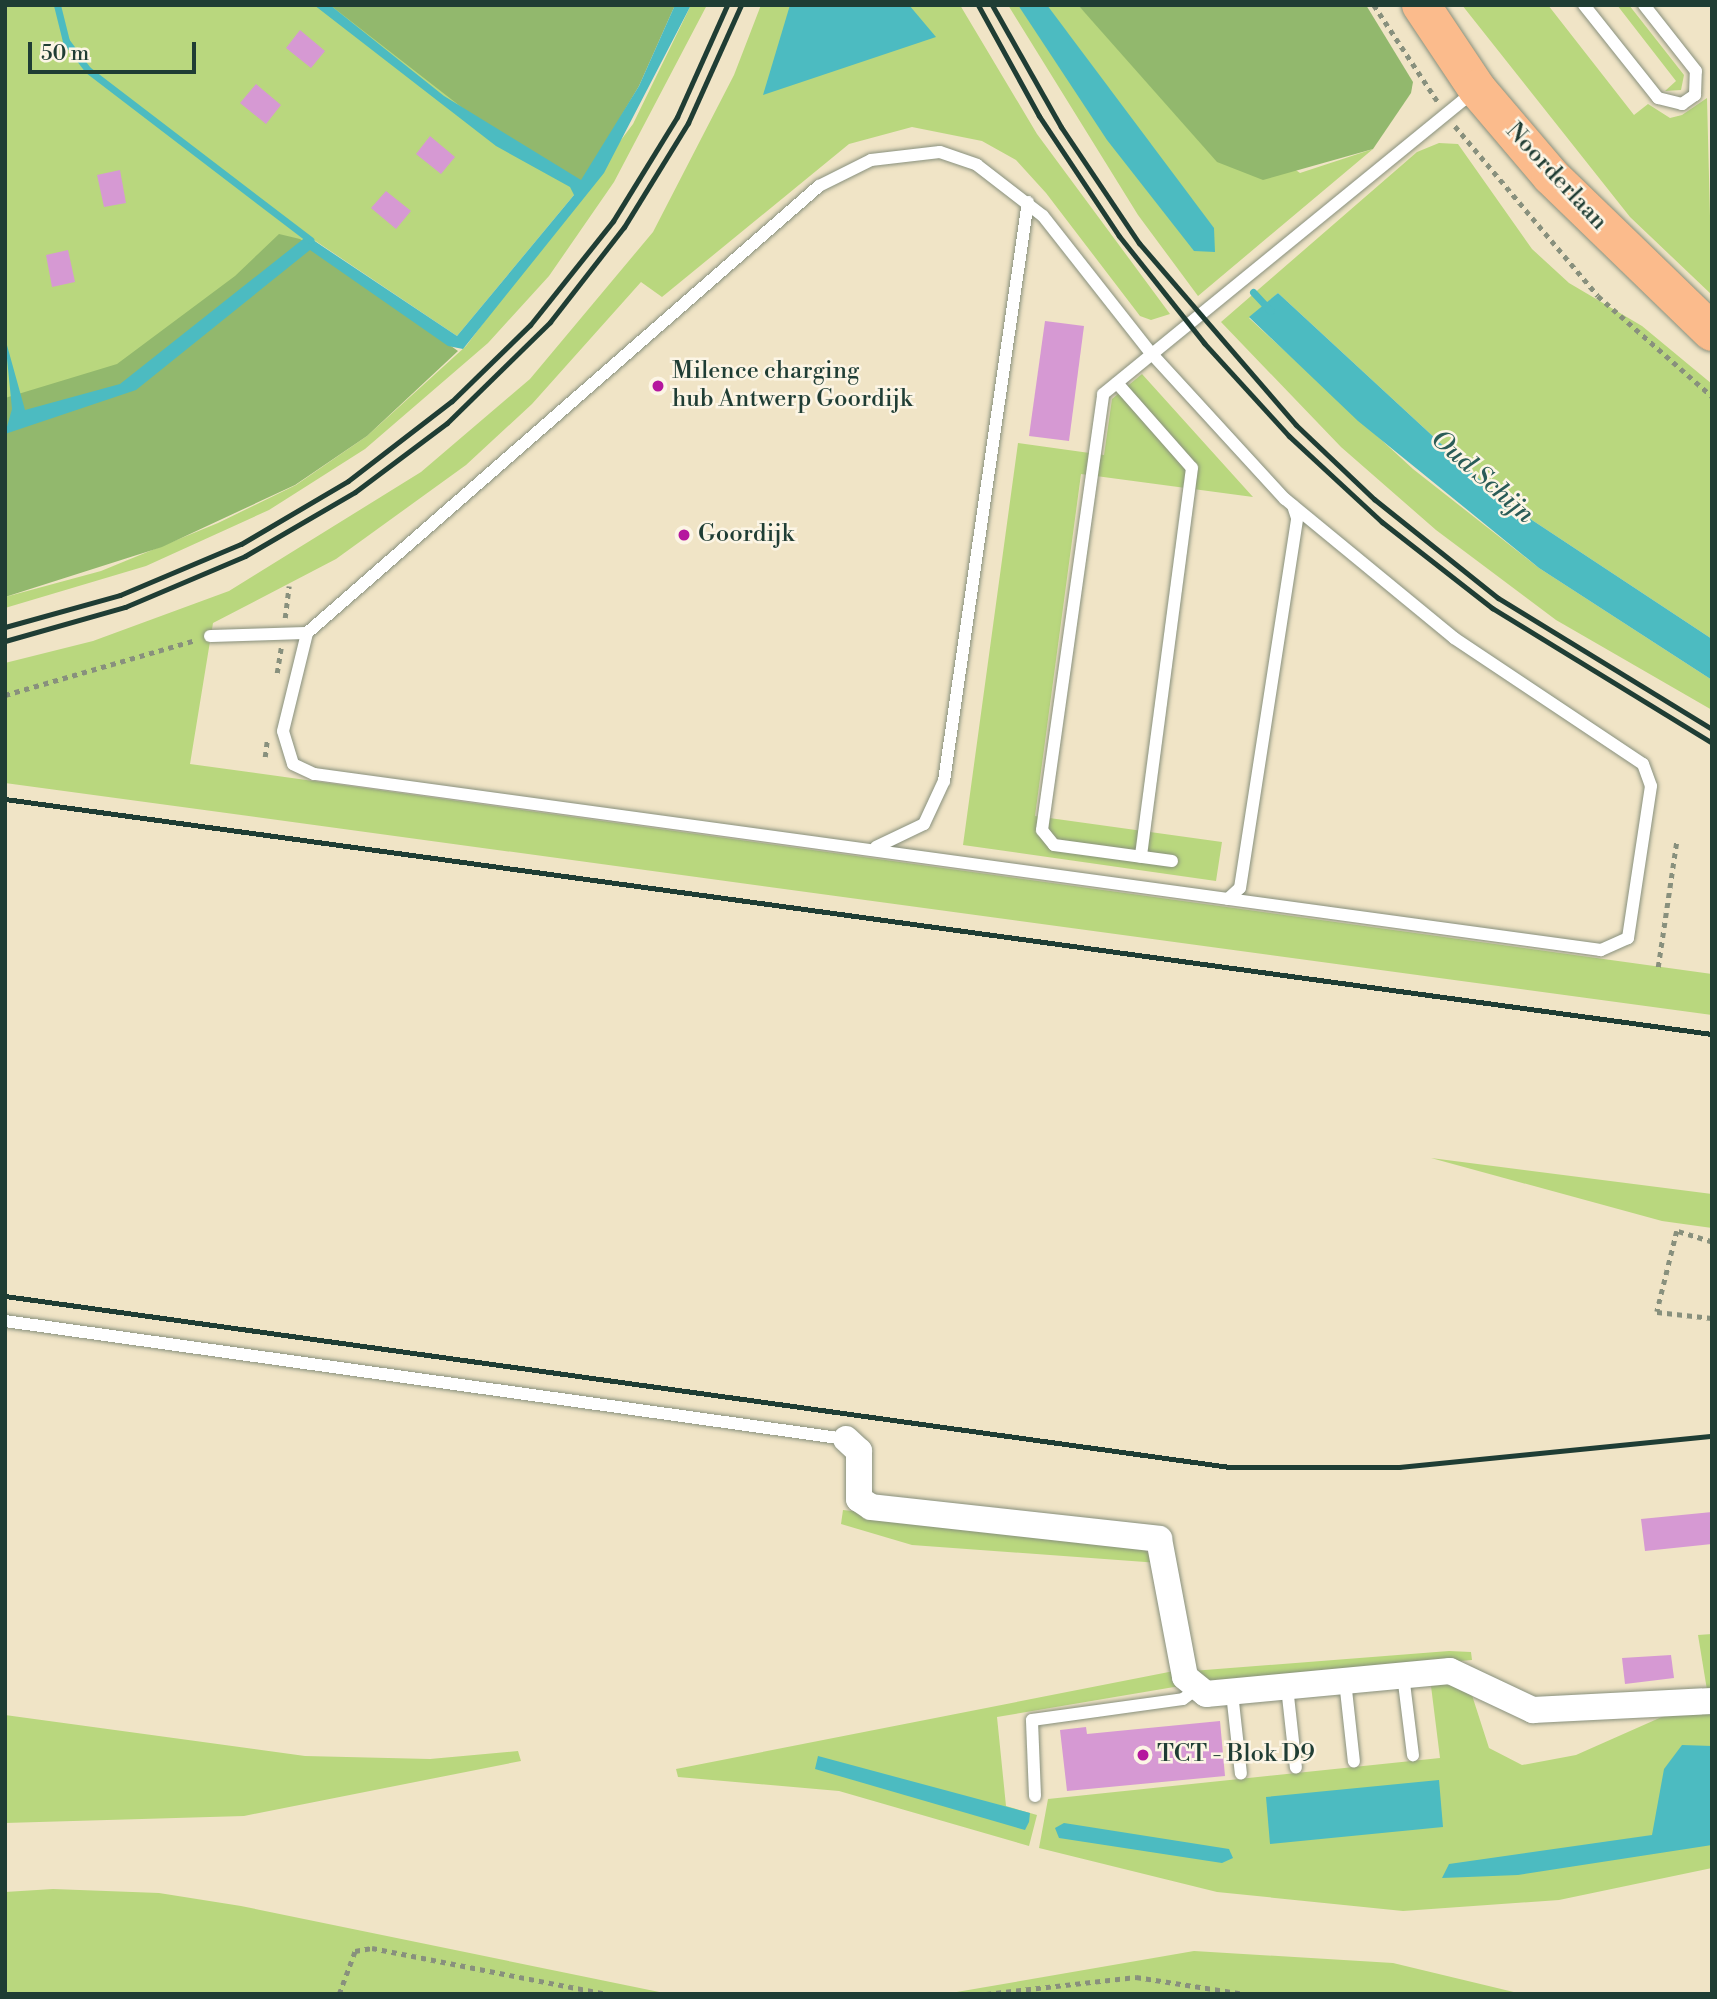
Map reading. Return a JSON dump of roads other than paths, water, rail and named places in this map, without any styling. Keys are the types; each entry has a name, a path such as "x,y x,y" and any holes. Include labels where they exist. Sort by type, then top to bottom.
{"main road":[{"name":"Noorderlaan","path":"1421,5 1477,89 1551,176 1712,332"}],"street":[{"path":"846,1439 859,1451 859,1499 871,1507 1159,1539 1183,1669 1195,1690 1233,1693 1404,1675 1464,1673 1533,1710 1712,1701"}],"lane":[{"path":"1584,5 1658,99 1682,104 1695,95 1696,71 1644,5"},
{"path":"1172,861 1054,845 1042,830 1103,394 1445,112 1477,89"},
{"path":"940,152 977,165 1028,202 1151,353 1293,506 1454,638 1643,764 1651,786 1635,919 1628,938 1601,950 1228,899 302,771 286,754 283,731 307,633 846,168 940,152"},
{"path":"858,848 882,846 924,824 944,781 1028,202"},
{"path":"1116,383 1192,468 1141,857"},
{"path":"1228,899 1240,888 1297,519 1293,506"},
{"path":"211,636 307,633"},
{"path":"5,1321 846,1439"},
{"path":"1404,1675 1413,1755"},
{"path":"1345,1681 1354,1762"},
{"path":"1287,1687 1296,1768"},
{"path":"1035,1796 1031,1720 1183,1699 1195,1690"},
{"path":"1233,1693 1241,1773"}],"water":[{"path":"314,5 330,5 444,96 581,180 639,86 675,5 691,5 604,173 463,349 448,346 310,250 136,390 5,434 12,409 5,338 25,410 120,384 307,236 457,336 574,195 570,187 496,146"},
{"path":"790,5 909,5 936,37 763,95"},
{"path":"1018,5 1047,5 1214,228 1215,252 1194,251 1107,140"},
{"path":"1278,293 1503,501 1712,639 1712,680 1539,568 1358,421 1249,317"},
{"path":"1682,1745 1712,1746 1712,1845 1518,1875 1442,1878 1449,1864 1652,1835 1664,1769"},
{"path":"818,1756 1030,1813 1029,1822 1025,1830 815,1769"},
{"path":"1439,1780 1443,1827 1270,1844 1266,1797"},
{"path":"1064,1823 1229,1849 1233,1858 1222,1863 1059,1838 1055,1828"}],"waterway":[{"path":"57,5 66,41 88,70 310,240"},
{"name":"Oud Schijn","path":"1253,292 1271,311"}],"railway":[{"path":"5,627 120,595 241,544 348,481 452,401 530,325 613,221 677,117 727,5"},
{"path":"5,641 125,607 245,556 355,492 447,423 550,322 624,227 688,123 741,5"},
{"path":"978,5 1039,116 1119,236 1204,343 1289,436 1382,522 1492,608 1712,743"},
{"path":"992,5 1061,127 1139,243 1296,425 1374,499 1498,598 1712,729"},
{"path":"5,799 1712,1034"},
{"path":"5,1296 1229,1467 1399,1467 1712,1436"}],"place":[{"name":"Milence charging hub Antwerp Goordijk","path":"658,386"},
{"name":"Goordijk","path":"684,535"},
{"name":"TCT - Blok D9","path":"1143,1755"}]}
